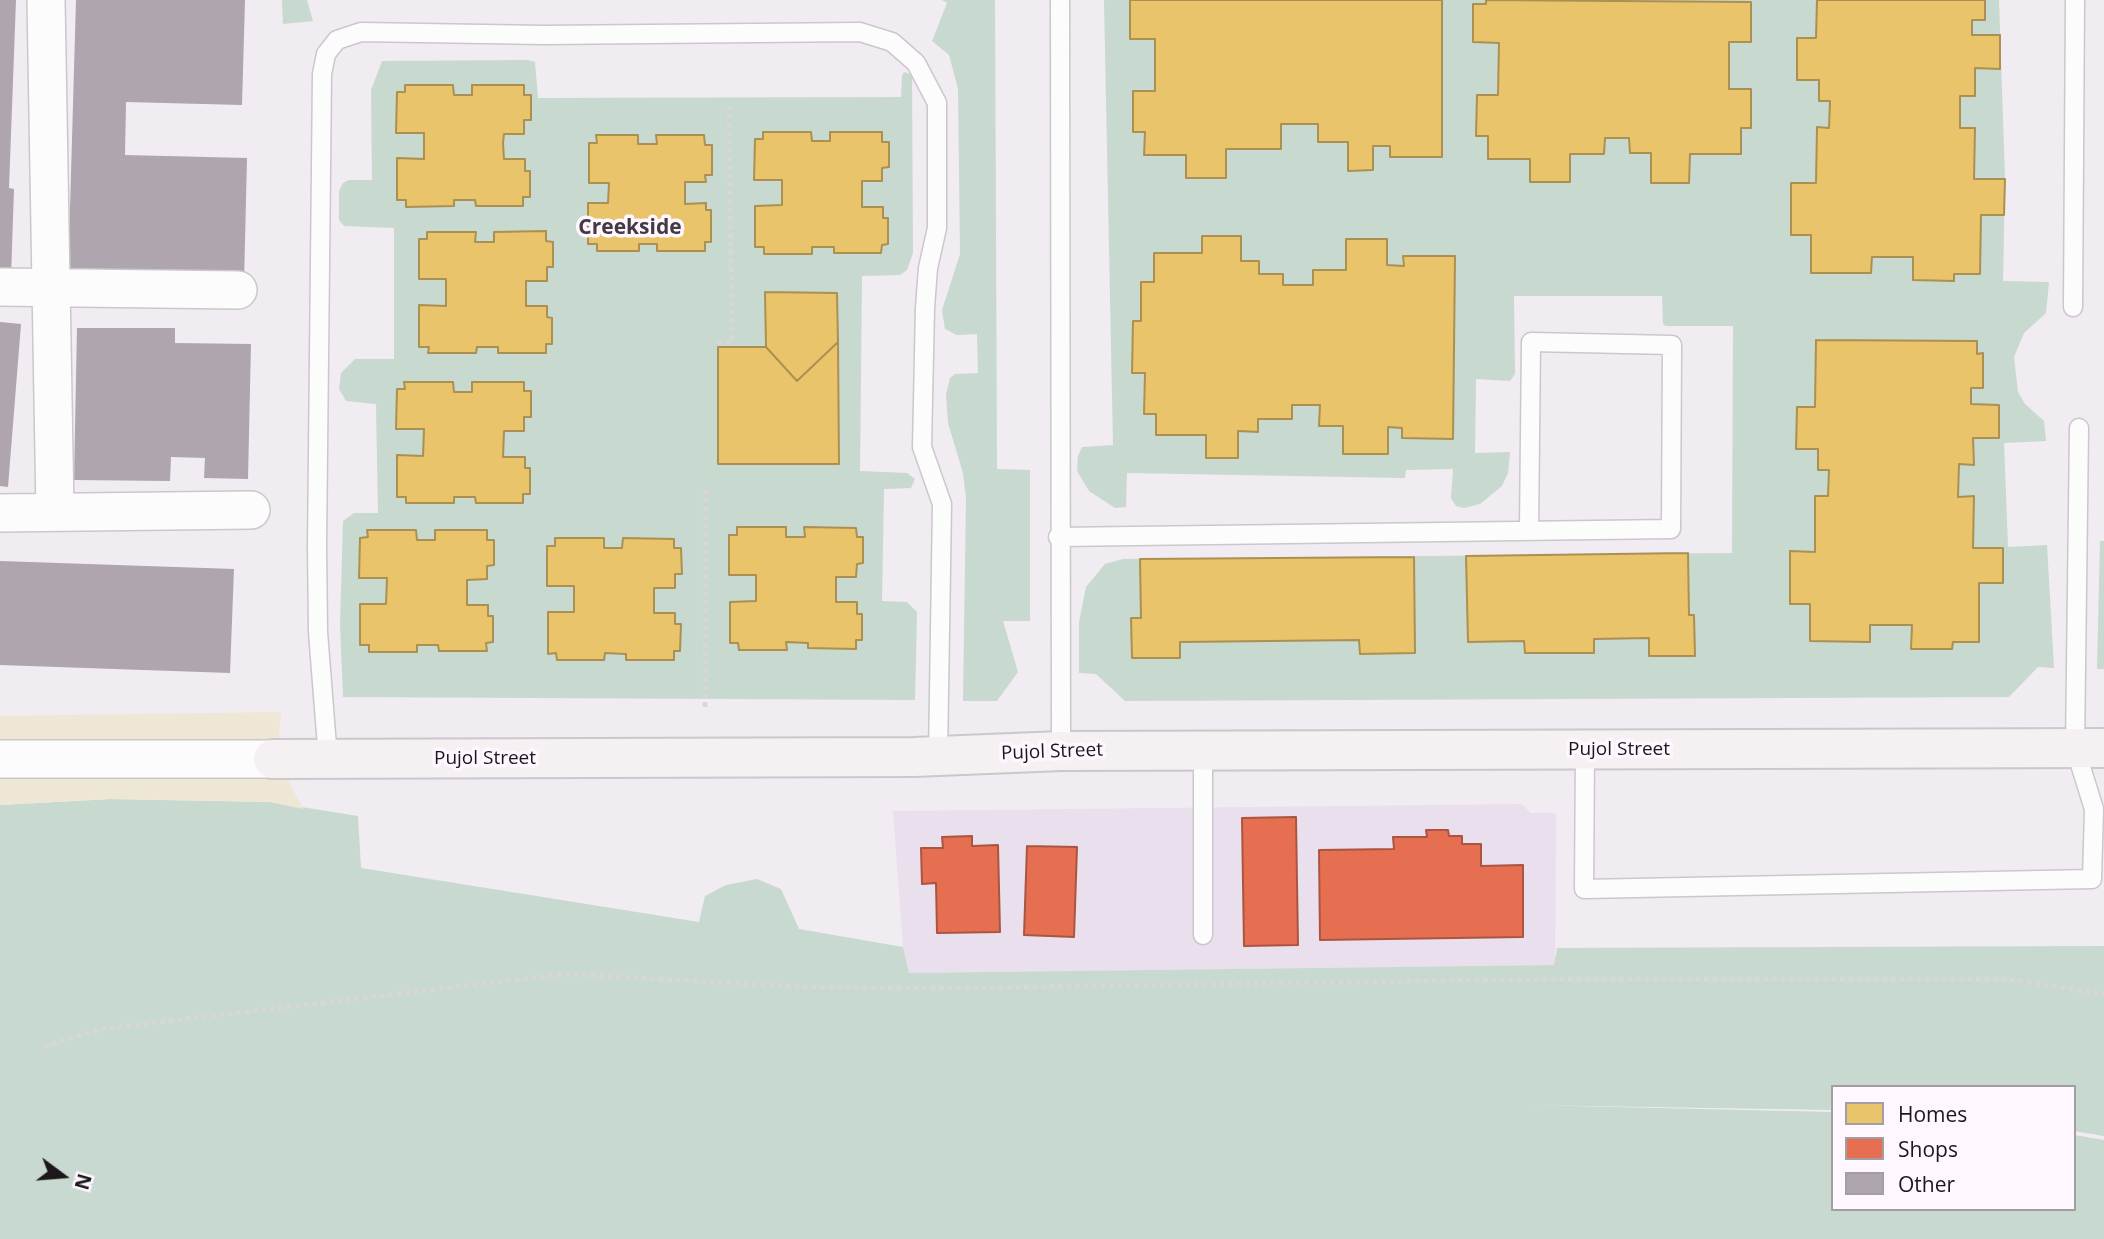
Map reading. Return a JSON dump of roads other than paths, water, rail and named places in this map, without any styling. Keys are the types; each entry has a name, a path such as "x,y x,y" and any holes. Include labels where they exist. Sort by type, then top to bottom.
{"street":[{"path":"46,0 55,512"},
{"path":"0,287 238,290"},
{"path":"0,513 251,510"},
{"name":"Pujol Street","path":"0,759 272,760 938,756 1061,751 2090,748"}],"lane":[{"path":"1060,0 1058,537 1061,751"},
{"path":"2073,307 2075,0"},
{"path":"328,759 318,632 317,546 322,74 326,54 337,40 361,32 544,35 860,33 892,42 916,63 937,103 937,228 928,268 926,295 922,447 942,504 938,756"},
{"path":"1058,537 1671,529 1672,345 1531,342 1529,530"},
{"path":"1586,750 1584,889 2092,879 2094,809 2079,428"},
{"path":"1203,751 1203,935"}],"district":[{"name":"Creekside","path":"630,228"}]}
